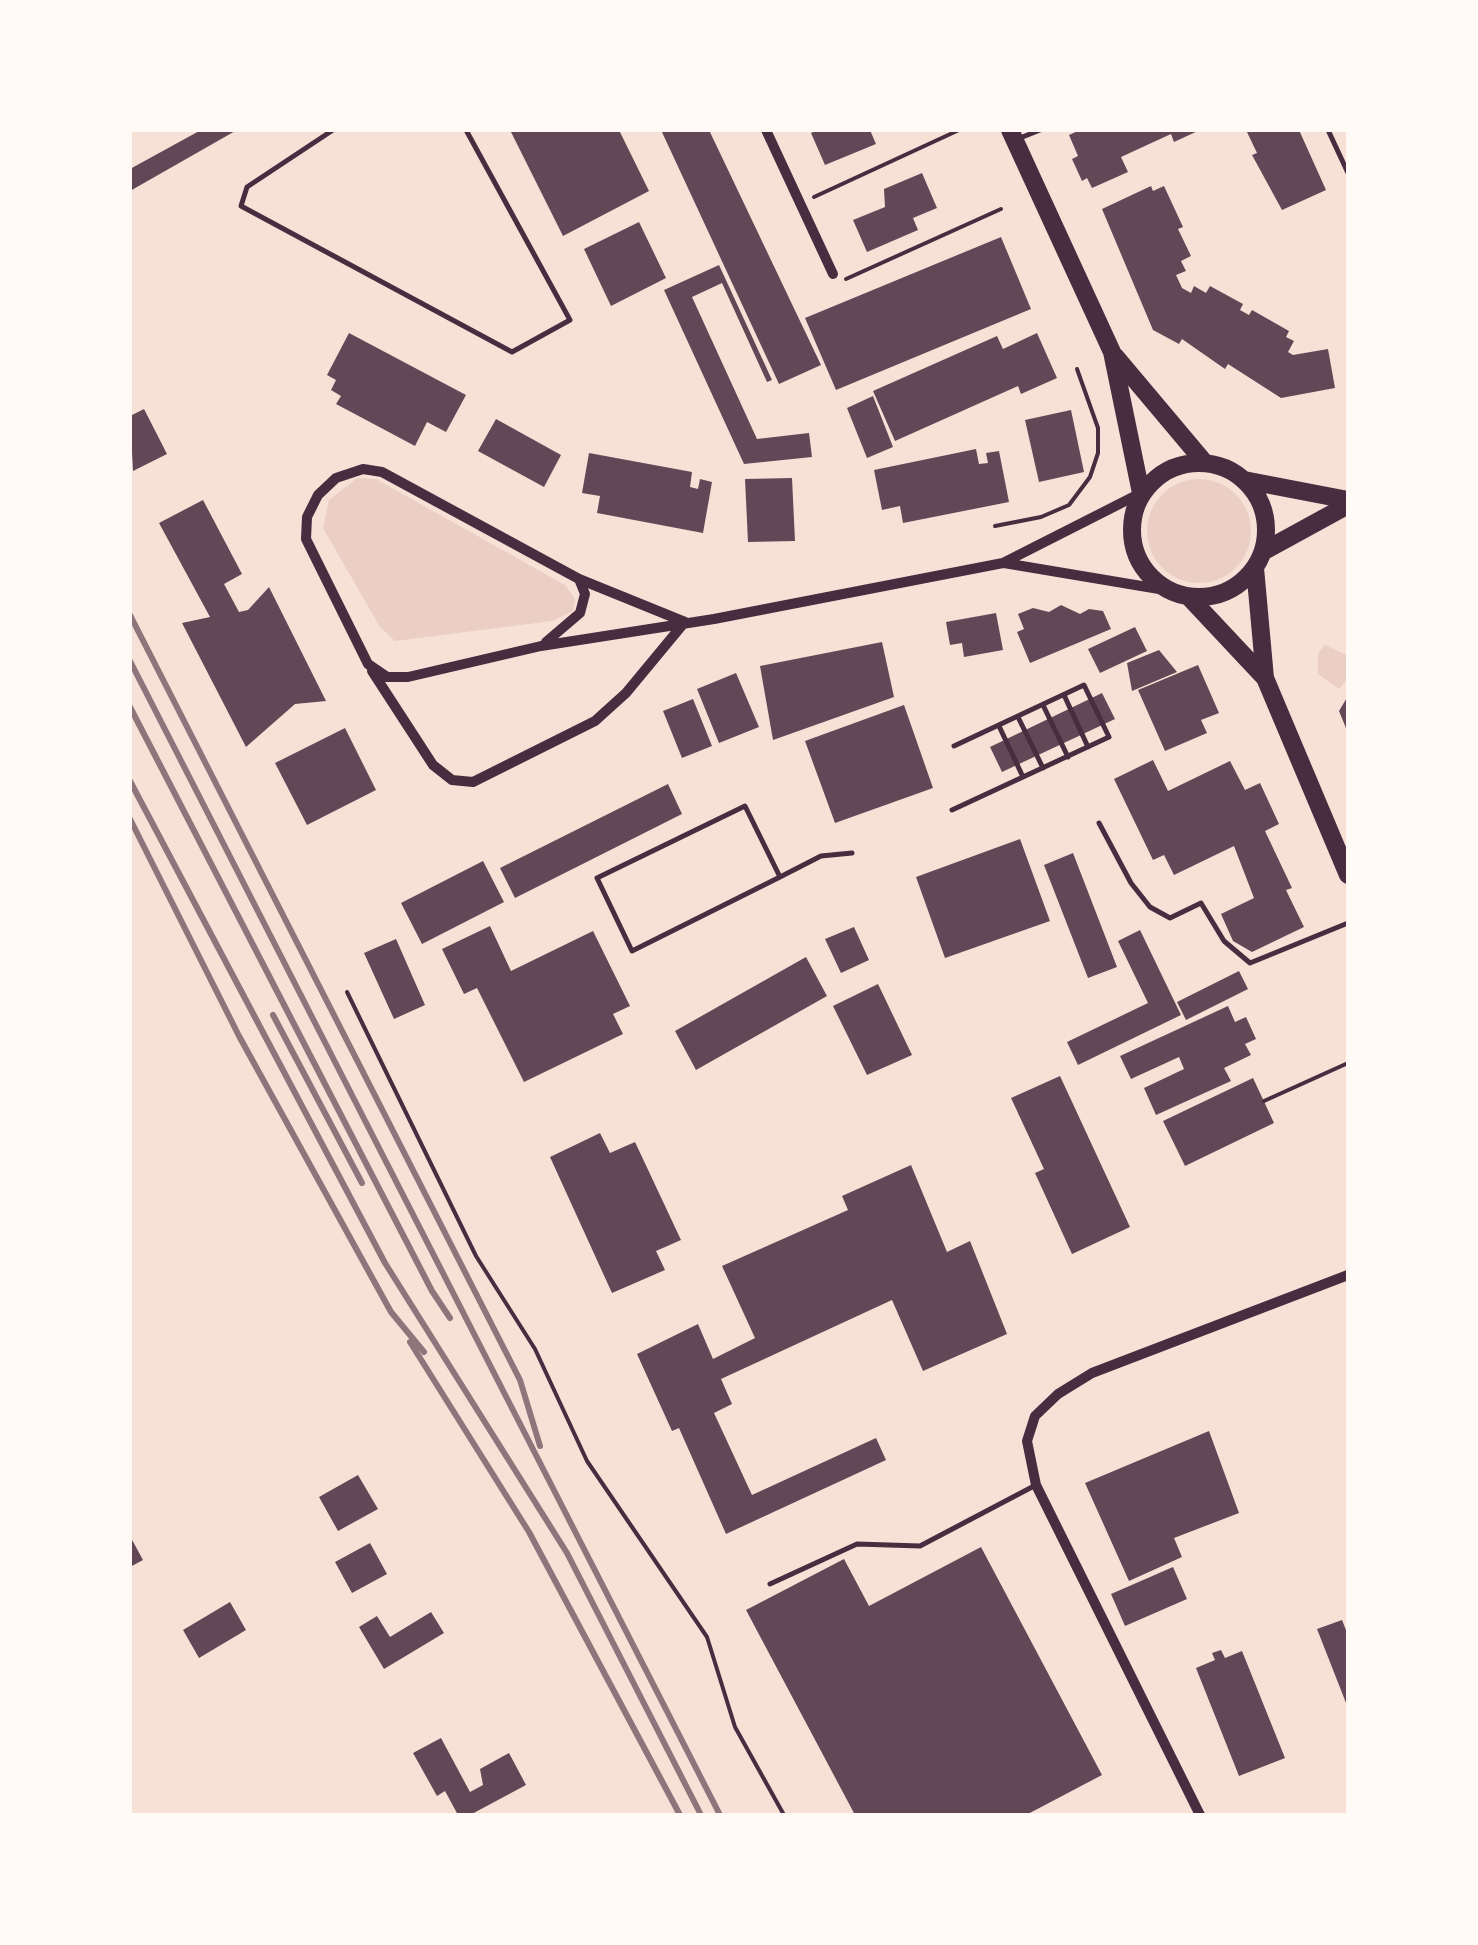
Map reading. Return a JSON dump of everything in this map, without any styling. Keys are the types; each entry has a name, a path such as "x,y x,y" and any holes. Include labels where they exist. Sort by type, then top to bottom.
{"main road":[{"path":"1012,135 1112,352 1141,493"},
{"path":"1112,352 1205,463"},
{"path":"1265,678 1180,594 1142,565 1134,546 1134,513 1141,493 1166,472 1205,463 1226,468 1244,480 1348,502"},
{"path":"1244,480 1265,513 1260,560 1265,678 1348,876"},
{"path":"1180,594 1226,592 1260,560 1348,502"}],"street":[{"path":"766,130 833,274"},
{"path":"349,472 382,472 579,580 685,622 626,693 595,721 464,784 444,775 424,755 368,664 304,531 318,495 349,472"},
{"path":"368,664 387,677 408,677 541,646 1004,563 1141,493"},
{"path":"1004,563 1180,594"},
{"path":"541,646 580,614 585,594 579,580"},
{"path":"1200,1815 1036,1485 1027,1442 1035,1416 1058,1394 1092,1374 1348,1275"}],"lane":[{"path":"333,130 247,187 242,206 512,352 570,320 466,130"},
{"path":"1012,135 1040,130"},
{"path":"1328,130 1348,173"},
{"path":"952,810 1109,737 1084,685 954,746"},
{"path":"1064,695 1088,747"},
{"path":"1043,705 1068,756"},
{"path":"1018,716 1043,768"},
{"path":"999,725 1024,777"},
{"path":"780,877 745,806 597,878 632,951 780,877 826,854 852,854"},
{"path":"1100,823 1131,883 1150,907 1170,918 1195,904 1206,906 1224,941 1250,963 1348,923"},
{"path":"770,1584 857,1544 920,1546 1036,1485"}],"path":[{"path":"800,204 959,130"},
{"path":"833,274 840,279 863,274 1001,209"},
{"path":"995,526 1041,517 1069,505 1090,477 1098,453 1098,428 1077,369"},
{"path":"347,992 476,1256 535,1349 586,1461 706,1637 735,1727 784,1815"},
{"path":"1264,1102 1348,1063"}],"shaded area":[{"path":"357,478 376,479 565,585 575,599 573,611 552,621 395,641 380,627 323,528 329,500"},
{"path":"1199,479 1219,483 1236,494 1247,511 1251,531 1247,551 1236,568 1219,579 1199,583 1179,579 1162,568 1151,551 1147,531 1151,511 1162,494 1179,483"},
{"path":"1325,645 1348,656 1348,678 1339,689 1318,674 1318,653"}],"building":[{"path":"201,130 237,130 130,191 130,169"},
{"path":"510,130 619,130 649,191 563,236"},
{"path":"661,130 709,130 821,365 779,384"},
{"path":"870,130 876,144 825,165 811,133"},
{"path":"1080,130 1200,130 1174,142 1171,134 1121,157 1128,172 1092,188 1087,178 1082,181 1072,159 1078,156 1069,135"},
{"path":"1246,130 1299,130 1326,190 1282,210 1252,155 1257,153"},
{"path":"922,173 937,208 913,218 918,230 867,252 853,220 885,207 884,189"},
{"path":"1151,186 1153,191 1164,186 1183,227 1178,229 1191,256 1181,261 1186,271 1176,275 1182,288 1191,293 1194,286 1206,293 1210,286 1243,304 1240,310 1249,315 1252,310 1289,331 1286,337 1294,341 1288,352 1293,355 1328,349 1335,388 1281,398 1228,364 1225,369 1182,339 1179,344 1153,330 1102,209"},
{"path":"639,222 666,278 611,306 584,249"},
{"path":"1001,237 1031,309 836,390 805,318"},
{"path":"719,265 772,380 767,382 722,283 692,297 757,439 809,433 812,457 744,464 664,290"},
{"path":"349,333 466,395 446,432 427,422 415,446 336,404 341,396 331,390 336,380 327,375"},
{"path":"1037,333 1057,378 1021,394 1018,386 895,441 873,391 997,336 1003,349"},
{"path":"873,396 893,447 867,458 847,408"},
{"path":"144,409 167,454 133,471 130,416"},
{"path":"1071,410 1084,472 1039,482 1025,420"},
{"path":"496,419 561,455 544,487 478,451"},
{"path":"976,449 979,464 988,463 986,453 999,451 1009,502 903,523 900,506 882,510 874,470"},
{"path":"589,453 692,472 690,487 698,489 700,479 712,482 703,533 597,513 600,496 582,493"},
{"path":"792,478 795,541 748,542 745,479"},
{"path":"203,500 242,574 224,584 239,612 248,610 269,587 326,701 295,704 246,747 182,623 210,617 159,523"},
{"path":"1061,605 1080,614 1089,609 1103,611 1111,629 1030,663 1017,632 1024,629 1018,614 1033,608 1049,612"},
{"path":"996,613 1003,650 964,657 962,643 950,645 946,622"},
{"path":"1135,627 1147,651 1100,673 1088,649"},
{"path":"882,642 894,697 773,740 760,666"},
{"path":"1159,650 1177,672 1132,691 1127,663"},
{"path":"1198,665 1219,713 1201,720 1207,733 1165,751 1138,690"},
{"path":"736,673 759,727 719,743 697,689"},
{"path":"1102,693 1115,719 1002,772 990,747"},
{"path":"1348,696 1348,733 1339,711"},
{"path":"693,699 712,746 682,758 663,711"},
{"path":"904,705 933,788 835,823 805,741"},
{"path":"345,728 376,790 307,825 275,763"},
{"path":"1153,760 1168,791 1230,761 1245,790 1260,783 1279,824 1265,831 1292,888 1286,890 1304,927 1252,952 1233,941 1221,914 1254,898 1234,846 1174,875 1164,855 1153,860 1114,779"},
{"path":"668,784 682,814 515,898 500,868"},
{"path":"1020,839 1050,921 945,958 916,877"},
{"path":"1073,853 1117,967 1088,978 1044,865"},
{"path":"483,861 504,902 422,944 401,903"},
{"path":"490,926 511,971 593,931 630,1006 613,1014 623,1034 524,1082 477,988 464,994 442,949"},
{"path":"854,927 869,960 841,973 825,939"},
{"path":"1140,930 1181,1015 1078,1065 1067,1042 1148,1003 1118,941"},
{"path":"396,939 425,1005 394,1019 364,953"},
{"path":"806,957 827,996 696,1070 675,1031"},
{"path":"1239,971 1248,989 1186,1020 1177,1002"},
{"path":"878,984 912,1055 867,1075 833,1006"},
{"path":"1228,1006 1235,1022 1246,1017 1256,1039 1245,1044 1251,1055 1224,1068 1231,1081 1156,1115 1144,1088 1184,1069 1179,1057 1131,1079 1120,1056"},
{"path":"1060,1076 1130,1227 1072,1254 1035,1173 1044,1169 1011,1098"},
{"path":"1253,1078 1274,1123 1185,1166 1163,1121"},
{"path":"600,1133 610,1153 635,1142 681,1240 656,1251 665,1270 612,1293 550,1157"},
{"path":"911,1165 947,1252 970,1241 1007,1334 923,1371 892,1300 721,1379 732,1404 714,1413 752,1495 876,1438 886,1460 726,1534 679,1428 672,1431 637,1354 698,1324 713,1359 755,1338 722,1266 848,1210 842,1196"},
{"path":"1209,1431 1239,1513 1174,1538 1182,1557 1129,1581 1085,1483"},
{"path":"358,1475 378,1509 338,1531 319,1497"},
{"path":"130,1536 143,1560 130,1567"},
{"path":"370,1543 387,1574 352,1593 335,1562"},
{"path":"981,1547 1102,1775 1026,1815 855,1815 746,1610 844,1559 869,1606"},
{"path":"1173,1567 1187,1599 1125,1626 1111,1594"},
{"path":"230,1602 246,1630 199,1658 183,1630"},
{"path":"431,1612 444,1633 384,1669 359,1627 377,1616 390,1637"},
{"path":"1342,1620 1348,1635 1348,1708 1317,1629"},
{"path":"1221,1650 1225,1658 1242,1651 1285,1758 1239,1776 1196,1668 1215,1660 1212,1653"},
{"path":"441,1738 470,1792 483,1785 480,1769 509,1753 526,1785 470,1815 458,1815 445,1791 437,1796 413,1753"}],"railway":[{"path":"130,615 520,1380 540,1446"},
{"path":"130,661 720,1815"},
{"path":"130,707 432,1291 450,1318"},
{"path":"130,781 385,1263 567,1553 701,1815"},
{"path":"130,819 239,1036 391,1312 424,1352"},
{"path":"273,1015 362,1183"},
{"path":"410,1342 529,1532 680,1815"}]}
